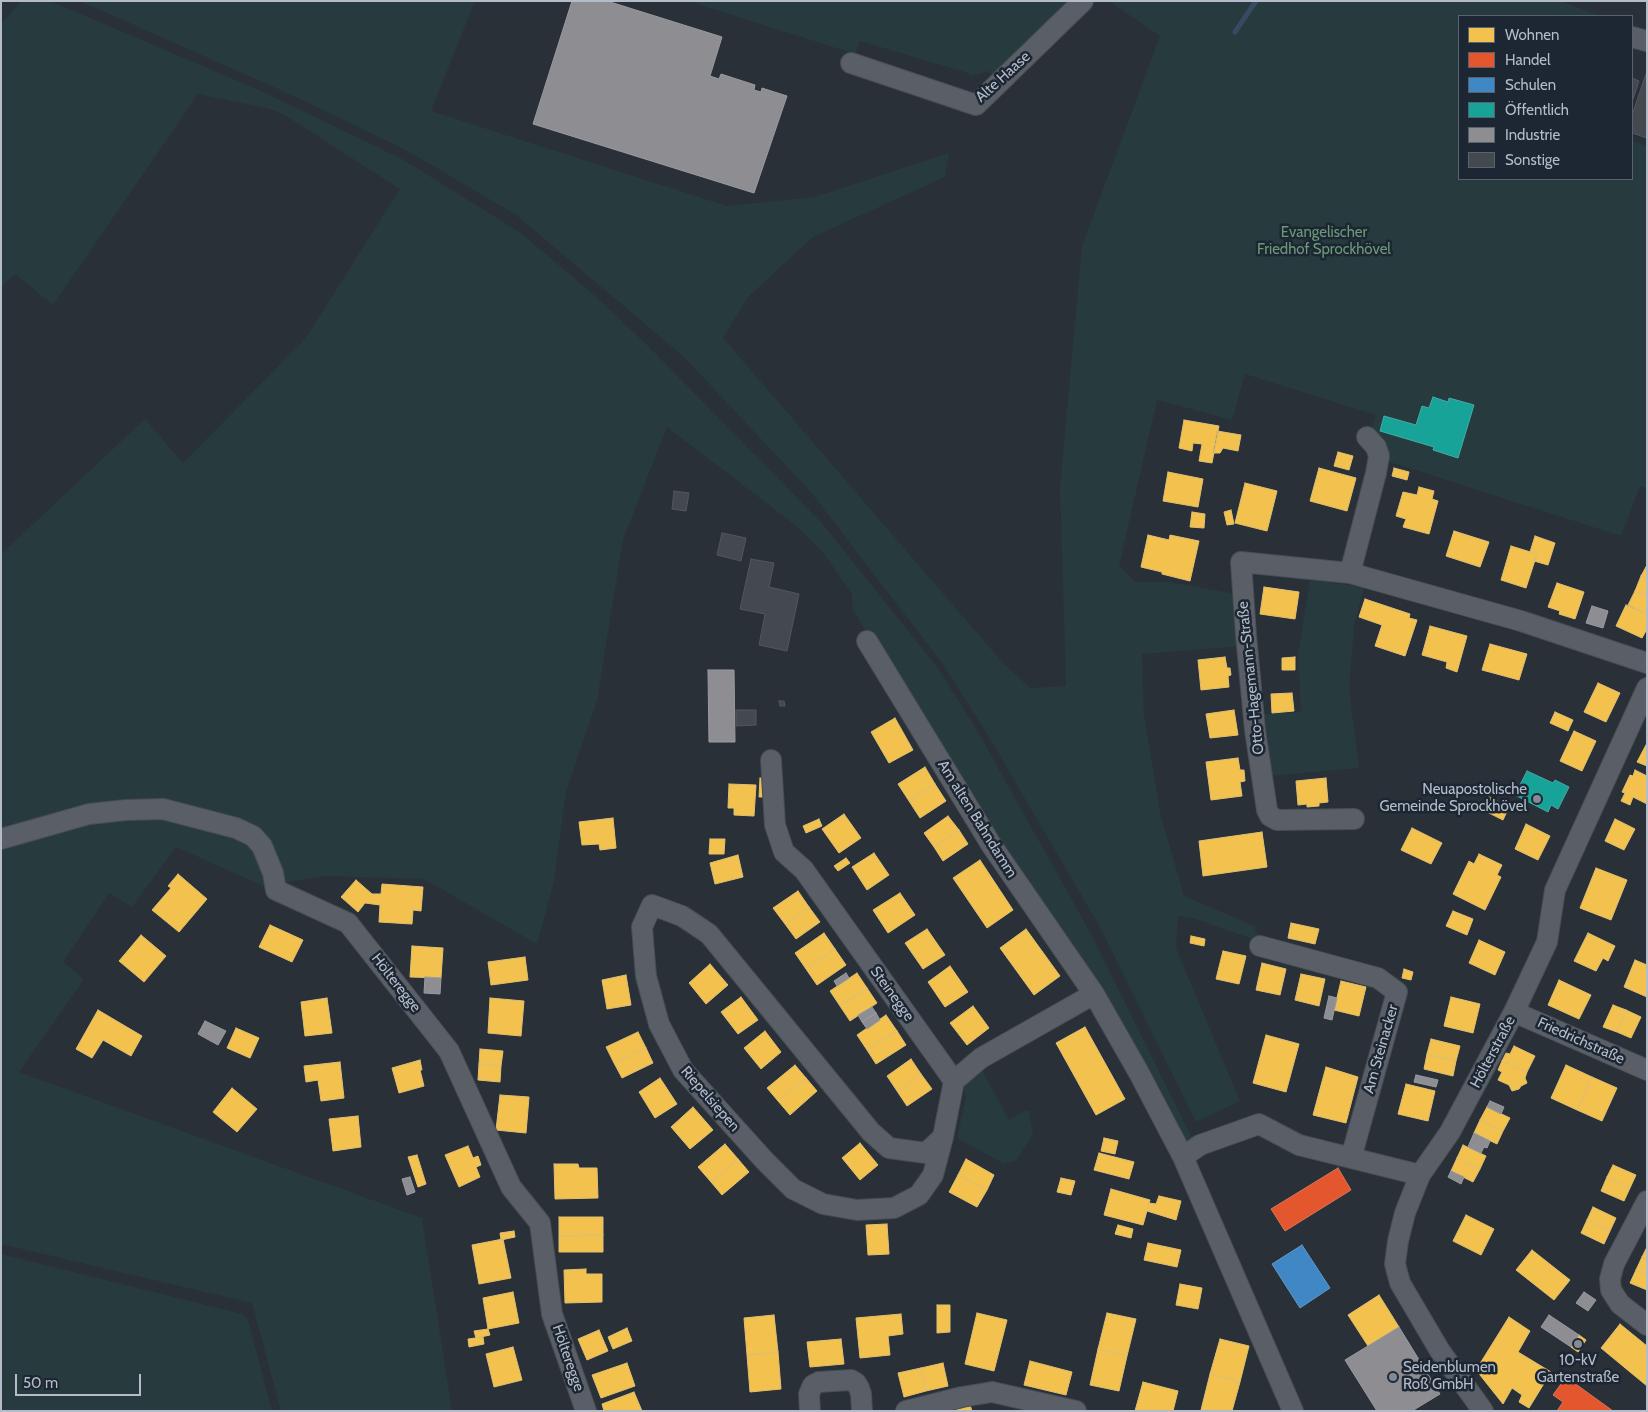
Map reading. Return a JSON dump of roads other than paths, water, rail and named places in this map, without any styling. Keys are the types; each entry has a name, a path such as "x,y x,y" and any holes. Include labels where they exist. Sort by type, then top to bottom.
{"street":[{"name":"Alte Haase","path":"851,63 976,105 1083,1"},
{"path":"1633,37 1647,41"},
{"path":"1350,573 1379,456 1376,447 1367,437"},
{"name":"Otto-Hagemann-Straße","path":"1354,819 1277,820 1270,816 1267,810 1255,730 1241,562 1350,573 1521,621 1647,663"},
{"name":"Am alten Bahndamm","path":"867,641 992,846 1094,994"},
{"name":"Hölterstraße","path":"1483,1411 1440,1352 1400,1283 1395,1264 1398,1242 1405,1213 1420,1175 1450,1132 1514,1012 1547,942 1555,890 1647,688"},
{"name":"Steinegge","path":"771,760 775,825 784,852 804,870 954,1081"},
{"name":"Hölteregge","path":"1,839 89,814 163,809 236,828 253,836 262,846 273,872 276,890 348,923 449,1051 511,1187 540,1223 552,1314 586,1411"},
{"name":"Riepelsiepen","path":"943,1138 926,1152 889,1148 872,1132 709,934 682,916 652,905 642,927 646,976 659,1024 682,1070 793,1189 823,1204 857,1210 894,1208 919,1195 933,1175 943,1138 954,1081"},
{"name":"Am Steinacker","path":"1260,946 1378,978 1397,992 1350,1158"},
{"path":"954,1081 981,1058 1094,994 1139,1072 1183,1157 1293,1411"},
{"name":"Friedrichstraße","path":"1514,1012 1647,1070"},
{"path":"1183,1157 1200,1144 1258,1124 1299,1145 1420,1175"},
{"path":"1647,1201 1614,1264 1610,1279 1611,1290 1620,1304 1647,1326"},
{"path":"810,1411 808,1394 814,1385 819,1382 851,1380 859,1388 862,1411"},
{"path":"906,1411 962,1397 992,1392 1076,1411"}],"waterway":[{"path":"1235,32 1256,1"}],"place":[{"name":"Neuapostolische Gemeinde Sprockhövel","path":"1537,799"},
{"name":"10-kV Gartenstraße","path":"1578,1344"},
{"name":"Seidenblumen Roß GmbH","path":"1393,1377"}],"park label":[{"name":"Evangelischer Friedhof Sprockhövel","path":"1324,242"}]}
